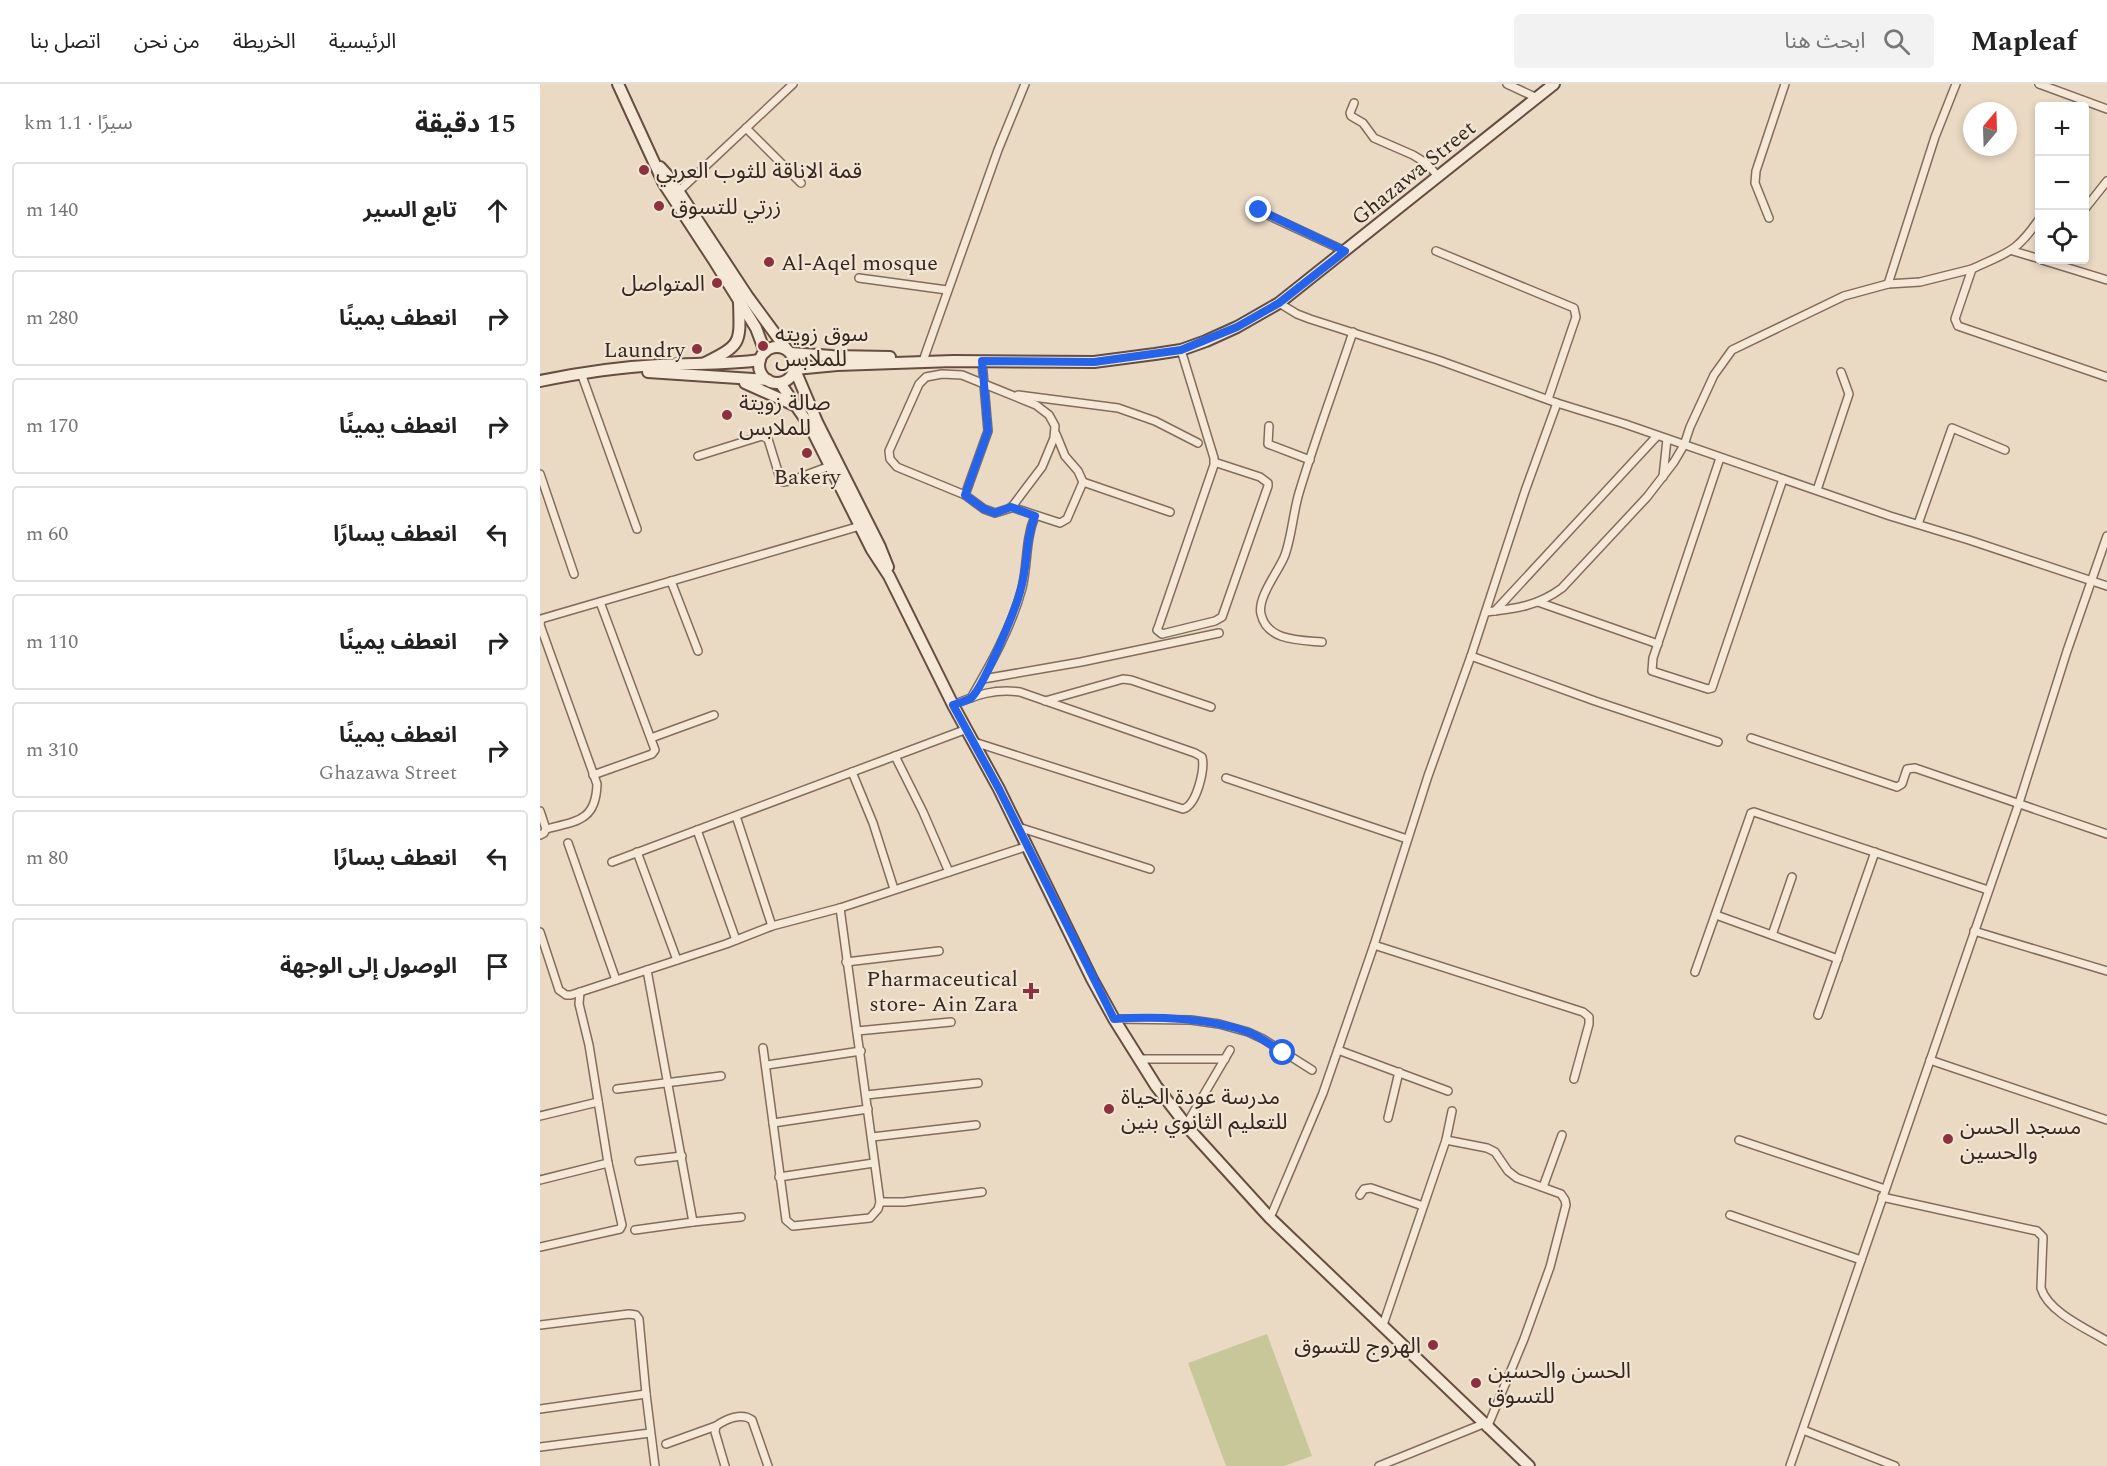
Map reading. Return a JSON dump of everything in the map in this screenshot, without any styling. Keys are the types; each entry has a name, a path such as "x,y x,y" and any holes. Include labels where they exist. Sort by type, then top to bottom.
{"main road":[{"path":"618,84 664,184 760,336 762,374 768,380"},
{"name":"Ghazawa Street","path":"795,370 837,365 953,361 1094,362 1181,350 1237,327 1279,303 1554,84"},
{"path":"656,163 669,177 748,297 795,360 795,370 817,422 880,548 889,576"},
{"path":"702,365 729,351 736,344 740,332 739,301"},
{"path":"540,381 621,368 702,365 762,356 773,348 788,351"},
{"name":"Ghazawa Street","path":"788,351 832,356 924,358 953,361"},
{"path":"621,368 768,380 780,383 810,426 860,526 889,576 953,705 975,742 1114,1019 1138,1059 1186,1125 1270,1218 1529,1466"},
{"path":"780,383 790,377 795,370"},
{"path":"725,376 762,389 797,406"}],"street":[{"path":"678,192 793,84"},
{"path":"924,358 998,150 1025,84"},
{"path":"1507,84 1537,98"},
{"path":"1769,218 1755,183 1756,171 1785,84"},
{"path":"1887,284 1935,137 1956,84"},
{"path":"2039,84 2107,109"},
{"path":"1354,103 1351,116 1363,123 1374,138 1413,155 1426,163 1438,177"},
{"path":"746,128 801,183"},
{"path":"2089,205 2107,181"},
{"path":"1259,210 1345,251"},
{"path":"1486,612 1518,609 1538,602 1562,588 1663,477 1684,445 1714,375 1732,350 1844,296 1887,284 1920,282 1972,269 2013,251 2035,225"},
{"path":"1436,251 1574,308 1576,317 1548,399"},
{"path":"2013,251 2035,257"},
{"path":"2057,264 2107,280"},
{"path":"1972,269 1955,319 1958,326 2107,377"},
{"path":"859,278 947,290"},
{"path":"1279,303 1297,314 1438,360 1557,403 2107,586"},
{"path":"1322,642 1283,637 1272,632 1260,610 1272,577 1284,557 1298,496 1353,332"},
{"path":"1181,350 1214,462 1158,625 1159,633 1162,634 1215,621 1222,617 1268,486 1268,483 1260,477 1214,462"},
{"path":"965,495 988,431 982,361"},
{"path":"1817,490 1849,394 1841,372"},
{"path":"581,373 637,529"},
{"path":"942,374 962,375 985,385 1036,405 1049,415 1055,426 1054,438 1042,467 1011,507 995,513 984,509 965,495 897,467 890,459 889,451 919,384 927,377 942,374"},
{"path":"1007,393 1118,408 1155,421 1198,443"},
{"path":"1270,1218 1323,1093 1374,945 1428,776 1472,656 1525,491 1557,403"},
{"path":"1269,426 1268,444 1310,460"},
{"path":"1918,525 1952,428 2005,450"},
{"path":"1054,430 1065,456 1078,471 1083,482 1170,512"},
{"path":"698,456 762,436 768,439 783,482 830,466"},
{"path":"1495,611 1657,436"},
{"path":"1663,477 1667,439"},
{"path":"1720,458 1658,644 1651,667 1652,671 1708,689 1712,688 1783,479"},
{"path":"540,474 574,574"},
{"path":"1011,507 1035,516 1063,522 1083,482"},
{"path":"971,698 1008,626 1018,598 1024,574 1027,543 1035,516"},
{"path":"540,835 546,829 577,821 591,811 597,801 597,784 543,646 541,620 860,526"},
{"path":"1790,1466 2019,803 2090,580 2107,536"},
{"path":"671,581 698,651"},
{"path":"593,775 652,754 654,750 600,602"},
{"path":"1538,602 1658,644"},
{"path":"983,678 1081,662 1219,633"},
{"path":"1472,656 1595,701 1718,742"},
{"path":"1045,701 1123,679 1211,707"},
{"path":"953,705 1004,690 1020,692 1185,749 1202,757 1203,771 1192,803 1183,809 975,742"},
{"path":"651,738 714,715"},
{"path":"612,862 967,729"},
{"path":"1751,738 1897,787 1902,784 1907,769 1915,768 2107,834"},
{"path":"895,756 949,872"},
{"path":"852,772 873,823 894,889"},
{"path":"1226,778 1407,839"},
{"path":"540,811 546,829"},
{"path":"1695,972 1751,813 1757,812 1988,890"},
{"path":"736,816 772,926"},
{"path":"1018,826 1150,869"},
{"path":"697,830 736,940"},
{"path":"568,843 616,980"},
{"path":"540,932 559,990 566,995 677,960 772,926 840,908 1028,846"},
{"path":"637,852 677,960"},
{"path":"1818,1015 1875,852"},
{"path":"1772,935 1792,877"},
{"path":"763,1048 786,1220 793,1226 870,1218 878,1209 880,1202 840,908"},
{"path":"1716,915 1838,959"},
{"path":"1974,931 2107,971"},
{"path":"1374,945 1583,1012 1589,1017 1589,1024 1574,1079"},
{"path":"846,962 939,951"},
{"path":"647,970 693,1222"},
{"path":"540,1247 620,1229 622,1225 608,1163 579,1004 580,992"},
{"path":"1114,1019 1191,1020 1219,1024 1263,1039 1312,1070"},
{"path":"857,1031 951,1022"},
{"path":"1186,1125 1230,1050"},
{"path":"1338,1050 1448,1091"},
{"path":"767,1065 861,1051"},
{"path":"1138,1059 1225,1059"},
{"path":"1930,1060 2107,1120"},
{"path":"1388,1118 1399,1072"},
{"path":"617,1089 721,1076"},
{"path":"866,1095 978,1083"},
{"path":"540,1116 598,1102"},
{"path":"773,1123 868,1109"},
{"path":"1383,1325 1446,1140 1452,1110"},
{"path":"872,1137 976,1125"},
{"path":"1543,1187 1562,1135"},
{"path":"1379,1466 1485,1426 1524,1339 1543,1288 1566,1205 1561,1194 1517,1178 1508,1171 1495,1152 1487,1148 1446,1140"},
{"path":"1739,1140 1885,1189"},
{"path":"639,1161 682,1156"},
{"path":"779,1177 874,1162"},
{"path":"540,1180 608,1163"},
{"path":"1360,1194 1364,1189 1371,1188 1423,1206"},
{"path":"880,1202 904,1202 982,1192"},
{"path":"1882,1197 2037,1231 2043,1237 2041,1288 2043,1294 2055,1309 2107,1341"},
{"path":"1730,1215 1861,1260"},
{"path":"635,1230 741,1217"},
{"path":"540,1325 636,1315 641,1324 646,1394 655,1466"},
{"path":"540,1410 646,1394"},
{"path":"666,1444 740,1416 747,1416 752,1420 768,1466"},
{"path":"716,1426 715,1432 724,1466"},
{"path":"1803,1430 1895,1466"},
{"path":"540,1447 650,1433"}],"green space":[{"path":"1267,1334 1312,1456 1284,1466 1226,1466 1188,1363"}],"place":[{"name":"قمة الاناقة للثوب العربي","path":"644,170"},
{"name":"زرتي للتسوق","path":"659,206"},
{"name":"Al-Aqel mosque","path":"769,262"},
{"name":"المتواصل","path":"717,283"},
{"name":"سوق زويته للملابس","path":"763,346"},
{"name":"Laundry","path":"697,349"},
{"name":"صالة زويتة للملابس","path":"727,415"},
{"name":"Bakery","path":"807,453"},
{"name":"Pharmaceutical store- Ain Zara","path":"1031,991"},
{"name":"مدرسة عودة الحياة للتعليم الثانوي بنين","path":"1109,1109"},
{"name":"مسجد الحسن والحسين","path":"1948,1139"},
{"name":"الهروج للتسوق","path":"1433,1345"},
{"name":"الحسن والحسين للتسوق","path":"1476,1383"}],"route":[{"path":"1259,210 1345,251 1279,303 1237,327 1181,350 1094,362 982,361 988,431 965,495 984,509 995,513 1011,507 1035,516 1027,543 1022,588 1008,626 971,698 953,705 975,742 1114,1019 1191,1020 1219,1024 1248,1032 1283,1053"}]}
